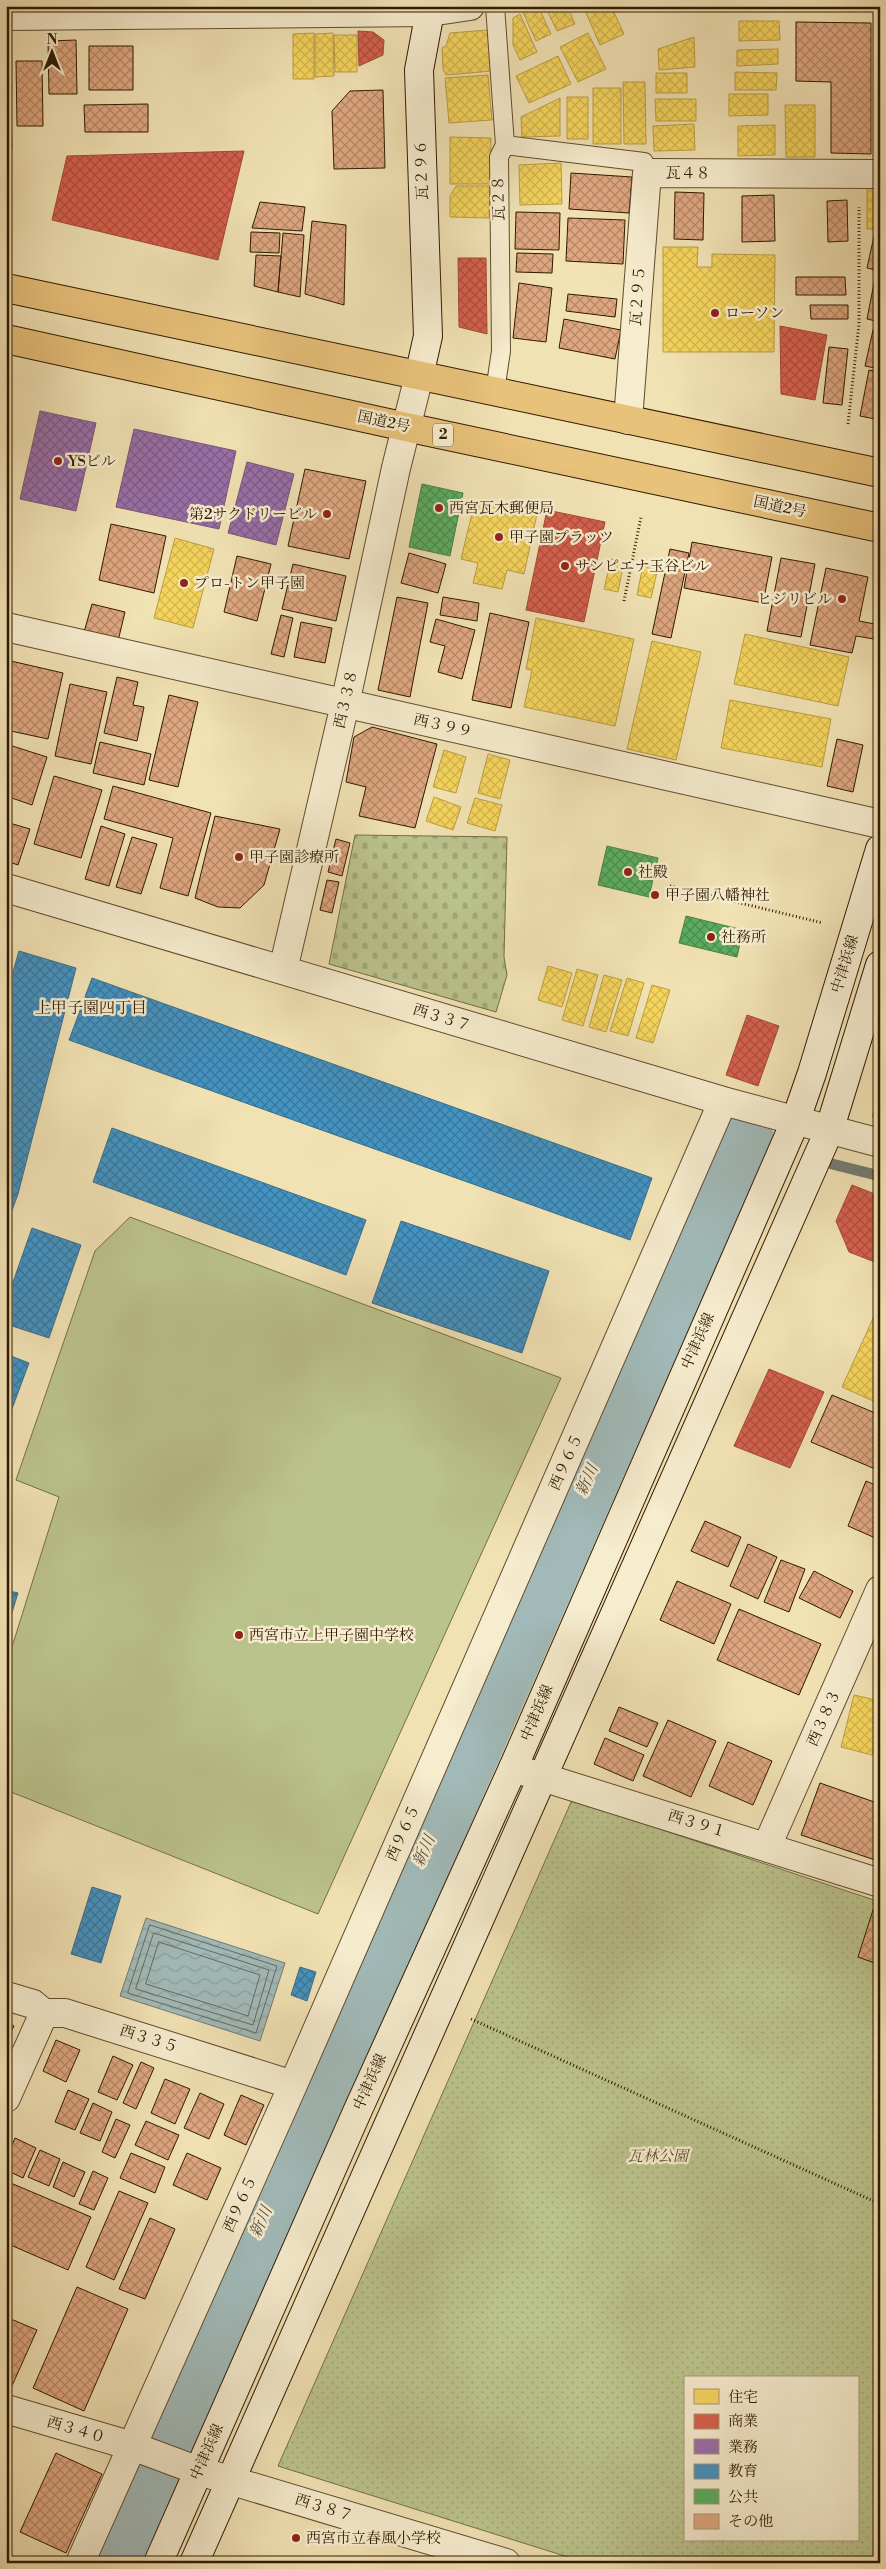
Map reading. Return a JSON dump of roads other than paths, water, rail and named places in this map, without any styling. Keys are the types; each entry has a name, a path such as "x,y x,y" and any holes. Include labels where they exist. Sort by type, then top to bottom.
{"highway":[{"path":"6,288 880,473"},
{"name":"国道2号","path":"6,339 406,428 880,528"}],"street":[{"path":"6,16 431,9 470,6"},
{"name":"瓦２９６","path":"419,376 428,336 418,70 431,9"},
{"name":"瓦４８","path":"647,173 869,174"},
{"name":"瓦２９５","path":"628,420 647,173"},
{"name":"西３３８","path":"283,970 419,376"},
{"name":"西３９９","path":"6,627 880,824"},
{"name":"中津浜線","path":"158,2563 190,2467 357,2112 513,1768 794,1122 812,1073 880,849"},
{"name":"西３３７","path":"6,888 794,1122 880,1143"},
{"name":"中津浜線","path":"194,2563 541,1776 686,1457 829,1131 880,965"},
{"name":"西９６５","path":"80,2563 139,2449 293,2085 723,1101"},
{"name":"西３８３","path":"767,1846 880,1590"},
{"name":"西３９１","path":"513,1768 767,1846 880,1883"},
{"name":"西３３５","path":"6,1996 33,2004 44,2013 65,2013 293,2085"},
{"path":"6,2098 44,2013"},
{"name":"西３４０","path":"6,2409 139,2449 190,2467"},
{"name":"西３８７","path":"190,2467 506,2563"}],"lane":[{"name":"瓦２８","path":"495,6 505,146 499,158 501,351 495,392"},
{"name":"瓦４８","path":"505,146 644,162 647,173"}],"water":[{"path":"146,1918 285,1963 260,2041 120,1996"}],"waterway":[{"name":"新川","path":"111,2563 704,1213 742,1141"},
{"path":"832,1164 880,1176"}],"place":[{"name":"ローソン","path":"715,313"},
{"name":"YSビル","path":"58,461"},
{"name":"西宮瓦木郵便局","path":"439,508"},
{"name":"第2サクドリービル","path":"327,514"},
{"name":"甲子園プラッツ","path":"499,537"},
{"name":"サンピエナ玉谷ビル","path":"565,566"},
{"name":"プロ-トン甲子園","path":"184,583"},
{"name":"ヒジリビル","path":"842,599"},
{"name":"甲子園診療所","path":"239,857"},
{"name":"社殿","path":"628,872"},
{"name":"甲子園八幡神社","path":"655,895"},
{"name":"社務所","path":"711,937"},
{"name":"西宮市立上甲子園中学校","path":"239,1635"},
{"name":"西宮市立春風小学校","path":"296,2538"}],"district":[{"name":"上甲子園四丁目","path":"91,1008"}],"park label":[{"name":"瓦林公園","path":"658,2156"}]}
